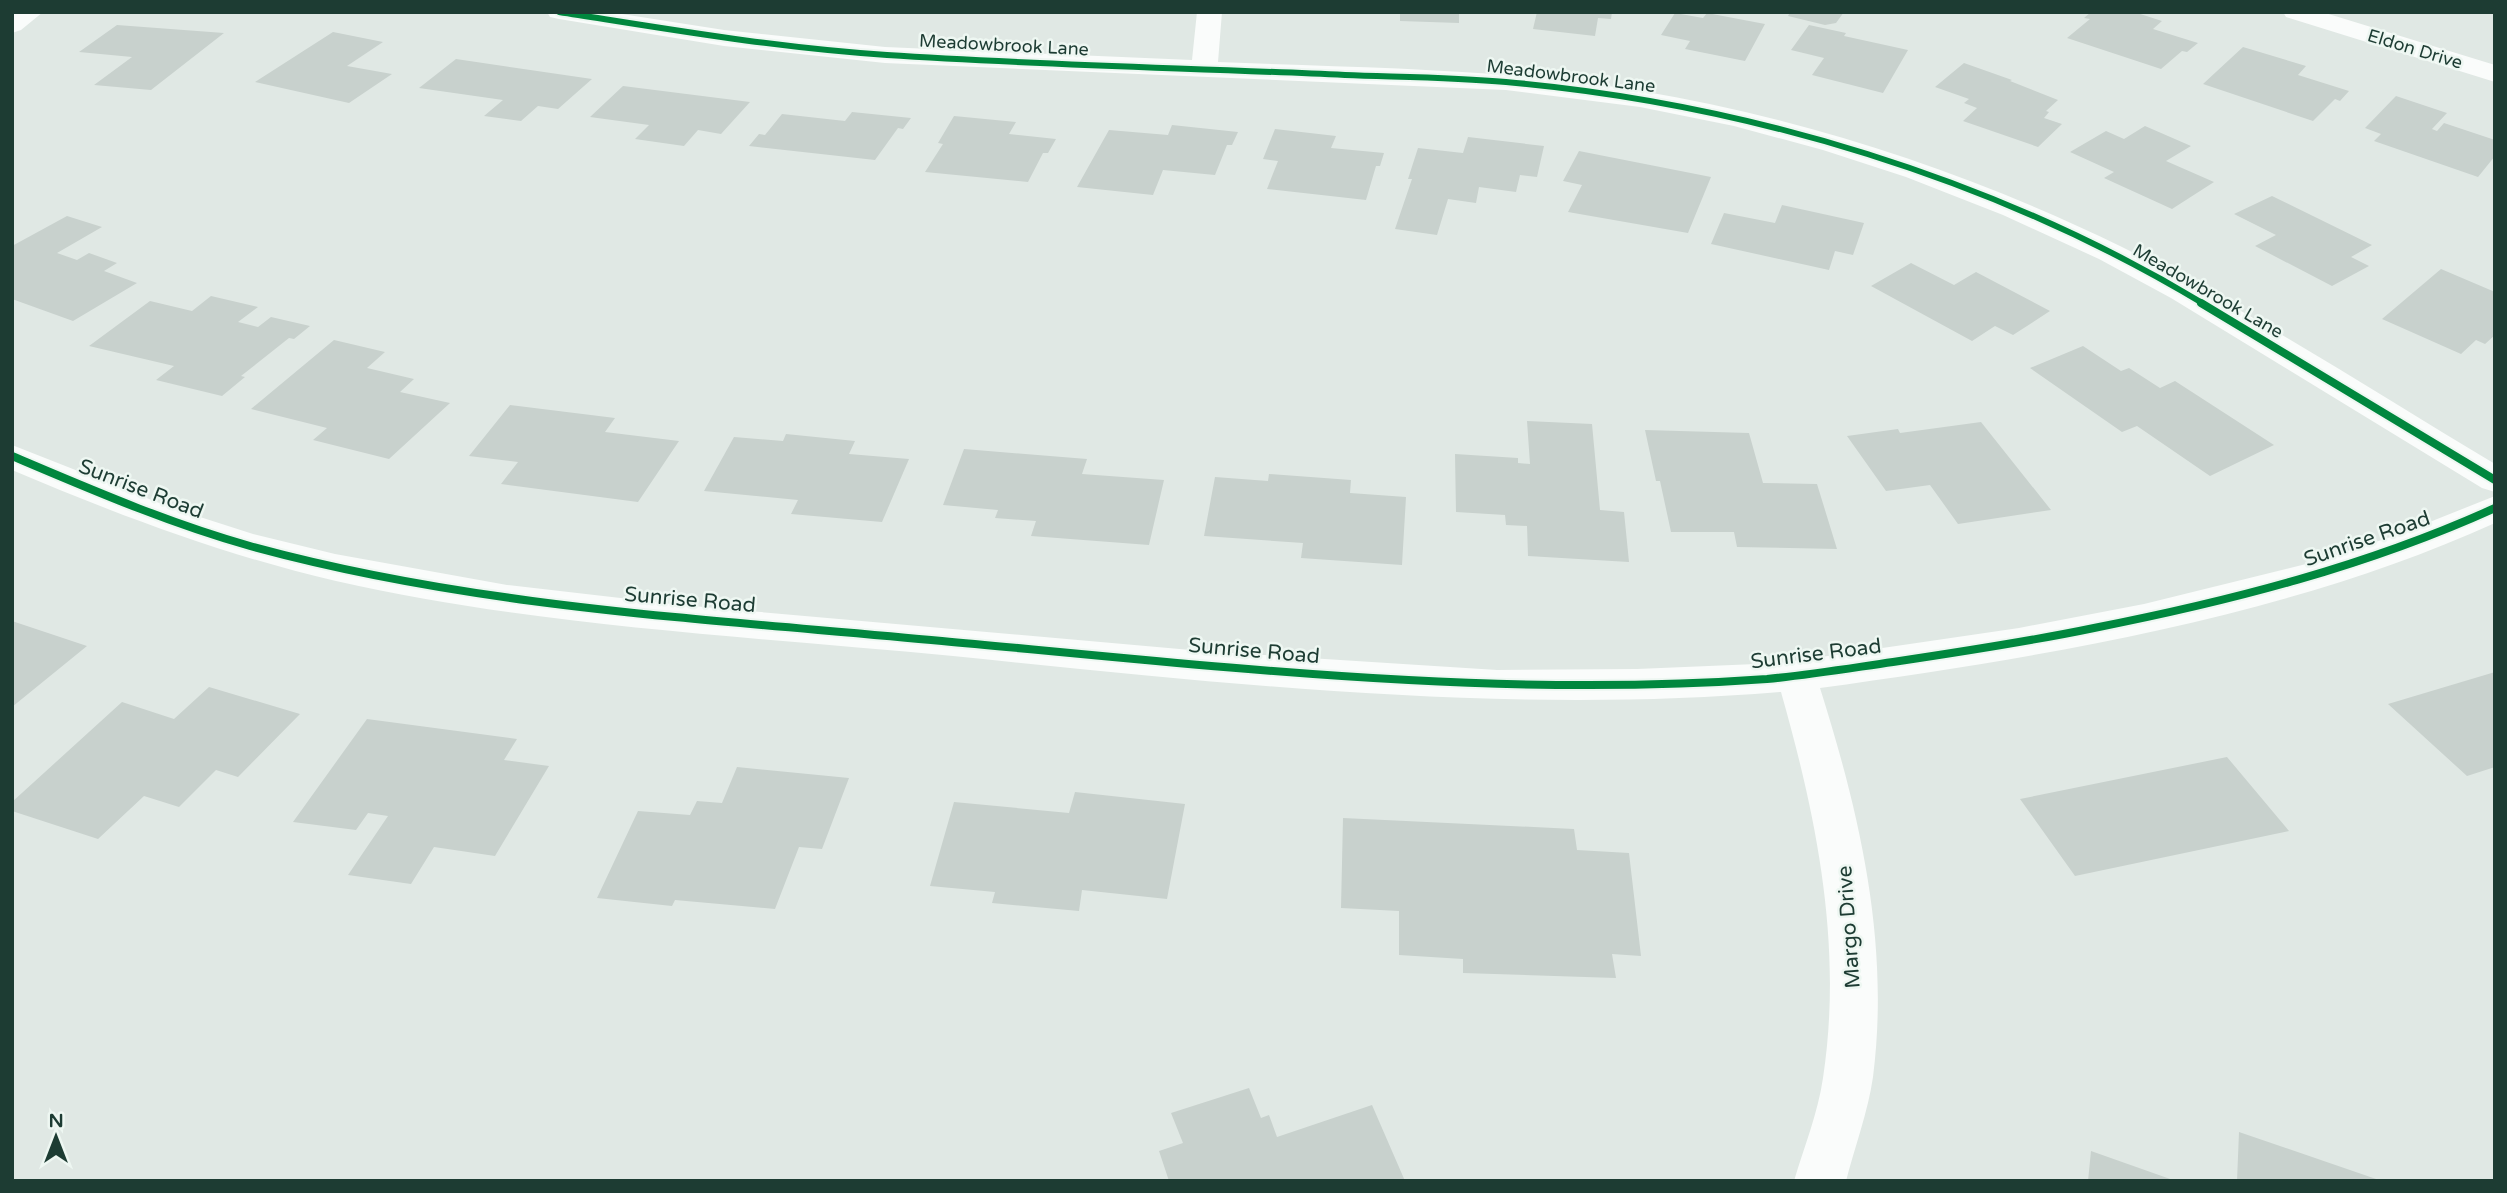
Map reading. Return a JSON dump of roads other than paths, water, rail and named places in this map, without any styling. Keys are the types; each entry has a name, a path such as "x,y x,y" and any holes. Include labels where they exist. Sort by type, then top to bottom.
{"street":[{"path":"12,25 31,12"},
{"name":"Meadowbrook Lane","path":"559,12 612,17 771,44 885,55 1465,79 1582,91 1724,116 1874,157 2013,209 2148,272 2495,480"},
{"path":"1204,68 1210,12"},
{"name":"Eldon Drive","path":"2295,12 2495,74"},
{"name":"Sunrise Road","path":"12,456 126,505 242,544 327,566 495,597 1009,648 1376,680 1561,685 1796,676 1991,648 2217,602 2340,570 2440,534 2495,508"},
{"name":"Margo Drive","path":"1796,676 1834,804 1848,878 1856,976 1848,1079 1820,1181"}]}
